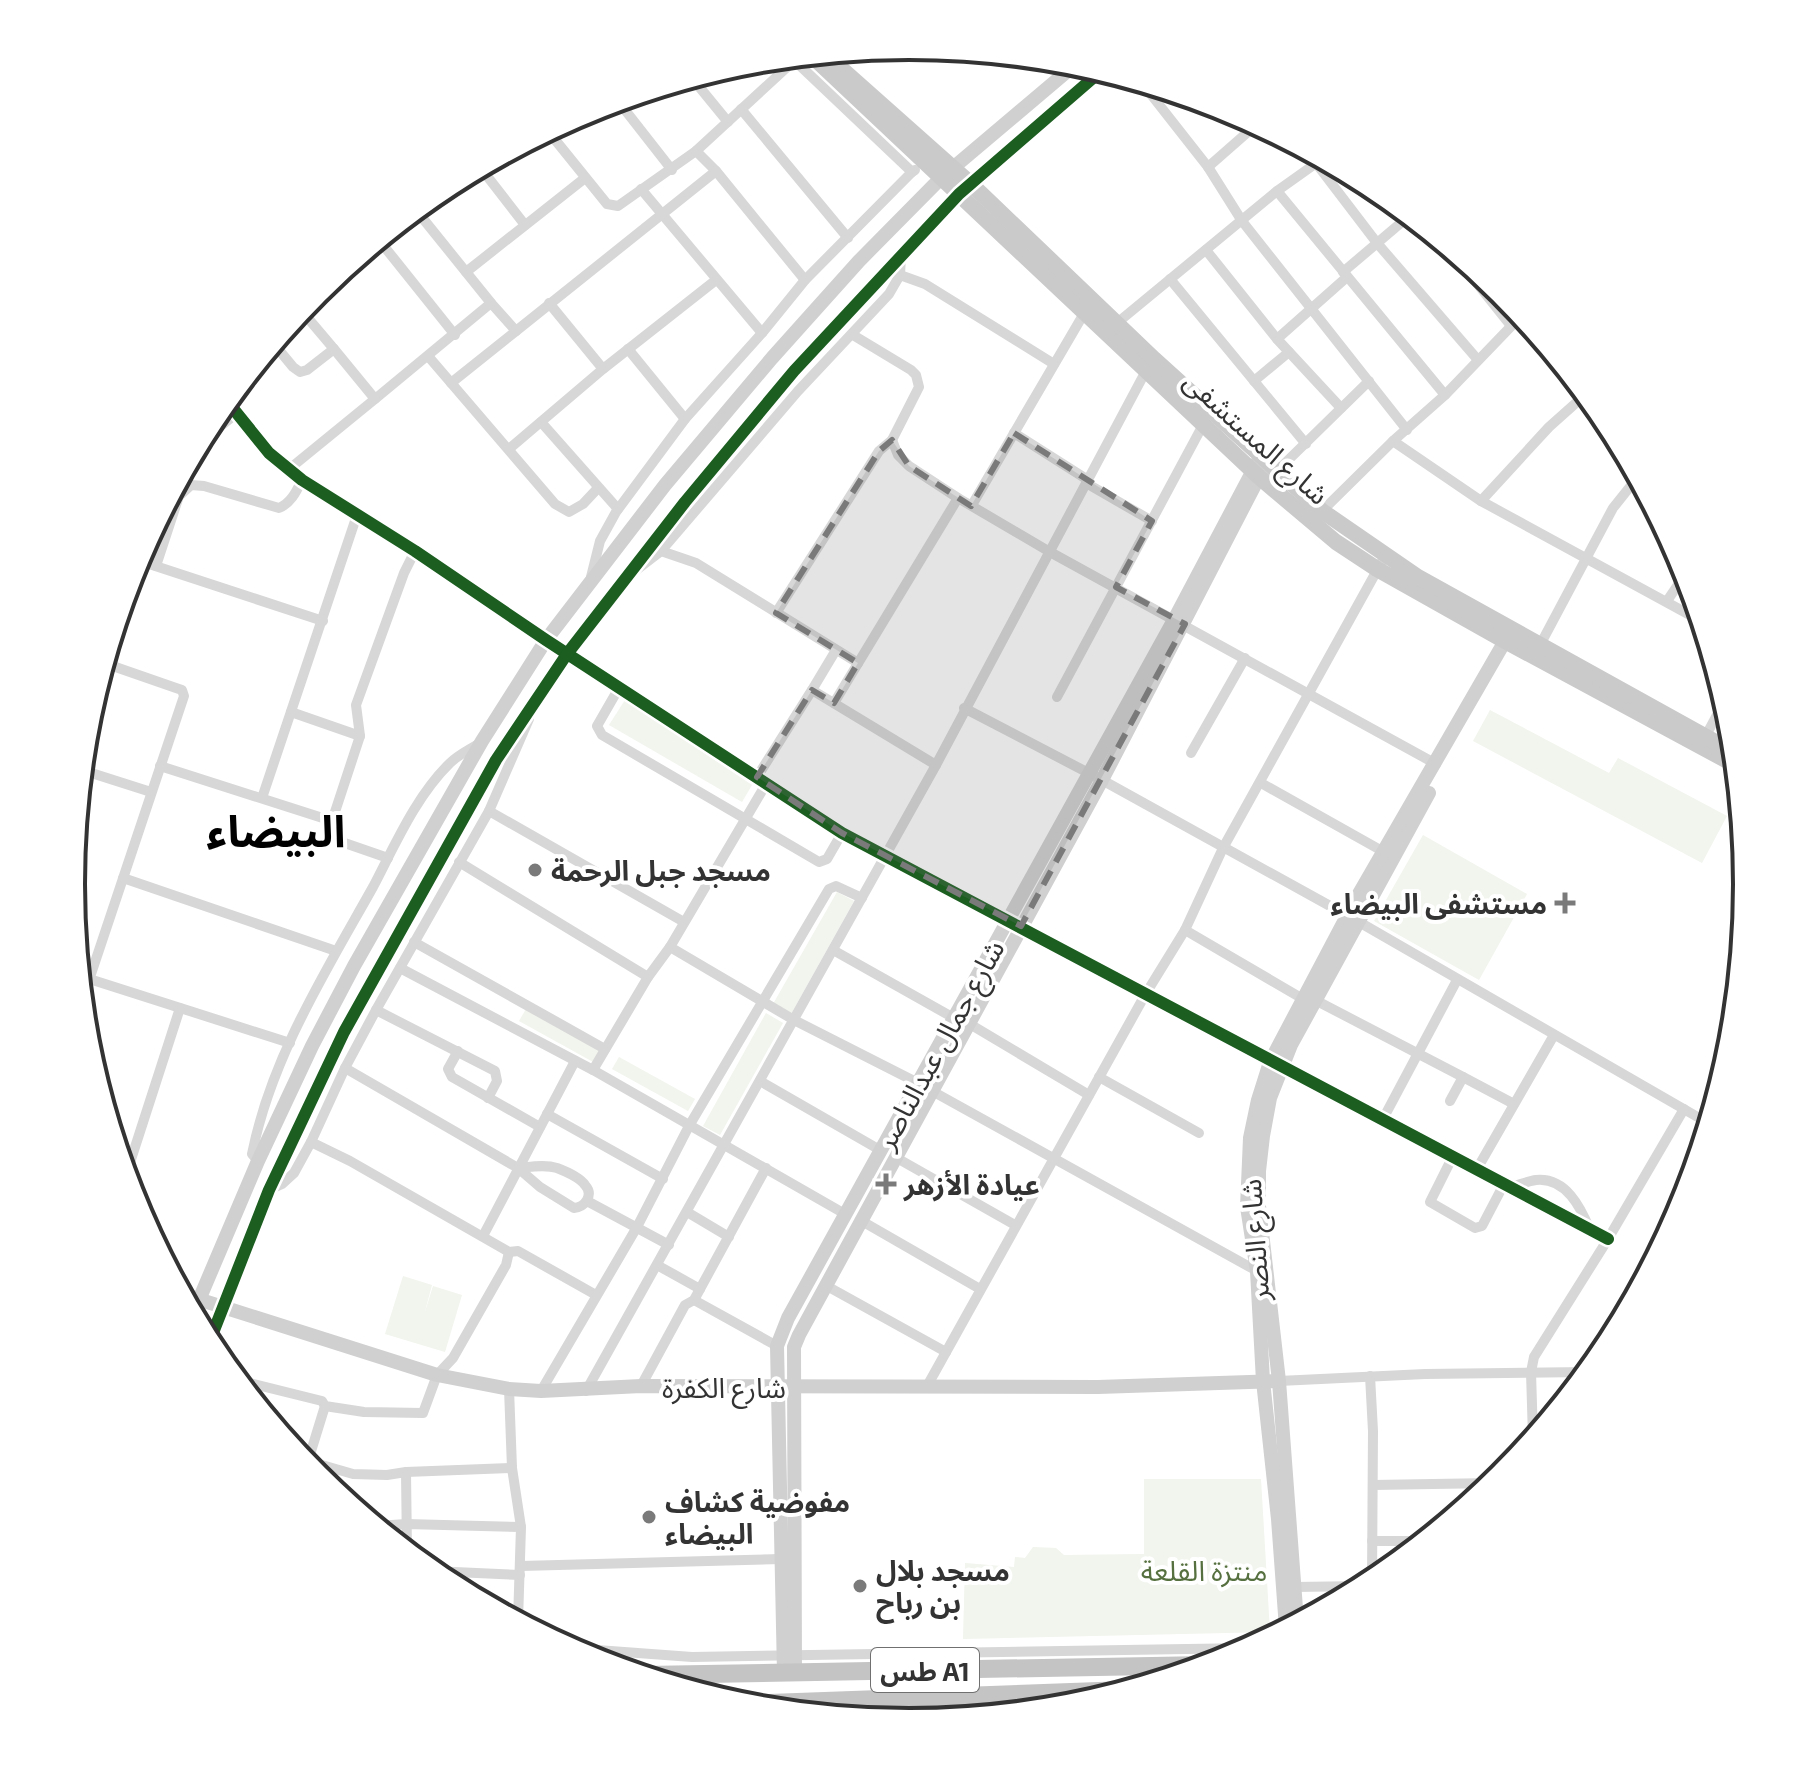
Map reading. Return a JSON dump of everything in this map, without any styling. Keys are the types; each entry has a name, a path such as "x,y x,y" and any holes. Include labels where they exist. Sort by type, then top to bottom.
{"highway":[{"name":"طس A1","path":"680,1675 741,1675 789,1665 1171,1665"},
{"path":"789,1665 791,1699"},
{"path":"740,1690 741,1675"},
{"name":"طس A1","path":"813,1702 1069,1692"}],"main road":[{"name":"شارع المستشفى","path":"835,64 1150,365 1317,517 1381,562 1703,741 1723,756"},
{"name":"شارع المستشفى","path":"821,65 918,167 947,173"},
{"name":"شارع المستشفى","path":"1088,306 1117,323 1150,365 1204,423 1264,468"},
{"name":"شارع المستشفى","path":"1703,741 1721,747"}],"street":[{"path":"589,585 600,541 618,509 685,419 805,280 918,167 804,67"},
{"path":"555,140 611,207 618,206 696,151 783,70"},
{"path":"198,1300 258,1161 354,966 482,741 546,640 665,485 859,261 947,173 1063,75"},
{"path":"215,1327 269,1190 344,1032 496,760 567,654 626,576 794,371 965,189 1092,81"},
{"path":"700,87 728,122"},
{"path":"1161,100 1242,221 1407,430"},
{"path":"741,109 848,238"},
{"path":"626,111 672,170"},
{"path":"1208,167 1247,133"},
{"path":"696,151 805,280"},
{"path":"1117,323 1277,191 1313,166"},
{"path":"451,383 716,171"},
{"path":"1329,175 1377,243 1478,360"},
{"path":"487,176 525,225"},
{"path":"466,272 585,178"},
{"path":"641,189 762,333"},
{"path":"1277,191 1445,395"},
{"path":"423,219 516,331"},
{"path":"1277,339 1401,223"},
{"path":"385,248 455,335"},
{"path":"1206,250 1277,339 1341,408"},
{"path":"626,576 653,560 798,391 889,294 900,275 901,256"},
{"path":"900,275 925,284 1054,364"},
{"path":"1170,279 1306,444"},
{"path":"509,449 603,369 716,280"},
{"path":"1488,298 1511,326"},
{"path":"288,470 491,303"},
{"path":"549,303 603,369"},
{"path":"972,505 1088,306"},
{"path":"309,319 375,399"},
{"path":"1317,517 1393,441 1445,395 1513,324"},
{"path":"776,613 879,451 892,440 910,409 919,382 904,365 853,335"},
{"path":"280,352 300,372 334,349"},
{"path":"628,349 685,419"},
{"path":"1254,381 1289,352"},
{"path":"428,356 562,509 569,512 577,508 598,488"},
{"path":"586,1391 936,765 1150,365"},
{"path":"1264,468 1306,444 1369,381"},
{"path":"1481,501 1549,427 1577,402"},
{"path":"235,411 269,453 302,480 415,551 842,833 1608,1239"},
{"path":"228,420 237,413"},
{"path":"541,422 618,509"},
{"path":"1057,697 1204,423"},
{"path":"1014,433 1152,521"},
{"path":"892,440 898,455 909,466 958,498 1050,552 1436,764"},
{"path":"1393,441 1481,501 1687,612"},
{"name":"شارع جمال عبدالناصر","path":"789,1665 781,1559 777,1387 777,1346 788,1318 880,1150 925,1087 1264,468"},
{"path":"186,490 191,485 204,486 279,508 293,497 302,480"},
{"path":"1537,651 1613,508 1630,486"},
{"path":"834,703 958,498"},
{"path":"156,566 173,514"},
{"path":"262,798 357,515"},
{"path":"388,858 336,840 330,833 360,736 356,705 404,573 415,551"},
{"path":"661,551 696,563 858,663"},
{"path":"926,1388 1145,995 1185,930 1223,848 1381,562"},
{"path":"150,564 323,621"},
{"path":"1667,601 1677,587"},
{"name":"شارع النصر","path":"1353,919 1384,852 1409,818 1436,764 1510,636"},
{"name":"شارع النصر","path":"1285,1617 1263,1381 1257,1271 1247,1207 1250,1138 1276,1063 1510,636"},
{"path":"593,1070 648,977 670,947 836,650"},
{"path":"1191,753 1245,658"},
{"path":"90,965 123,878 183,701 182,690 114,667"},
{"path":"620,686 599,721 599,732 823,863 842,833"},
{"path":"812,690 936,765"},
{"path":"269,1190 294,1173 311,1142 376,1010 489,811 539,694"},
{"path":"964,708 1353,919 1699,1118"},
{"path":"291,712 360,736"},
{"path":"1703,741 1716,717"},
{"path":"258,1161 252,1154 255,1139 290,1043 336,951 422,797 452,761 482,741"},
{"path":"160,766 332,821"},
{"path":"92,773 151,792"},
{"path":"1261,783 1384,852"},
{"path":"489,811 684,922"},
{"path":"459,862 648,977"},
{"path":"123,878 336,951"},
{"path":"541,1391 637,1227 689,1126 829,889 836,886 862,898"},
{"path":"1185,930 1309,1000 1514,1104"},
{"path":"414,942 605,1049"},
{"path":"670,947 794,1020 1056,1158 1257,1271"},
{"path":"833,950 1089,1095"},
{"path":"400,968 593,1070 845,1214"},
{"path":"91,979 290,1043"},
{"path":"1383,1119 1457,980"},
{"path":"132,1157 180,1008"},
{"path":"376,1010 495,1071 497,1081 488,1098"},
{"path":"1477,1169 1554,1035"},
{"path":"458,1051 448,1073 540,1127"},
{"path":"483,1236 575,1061"},
{"name":"شارع النصر","path":"1276,1063 1259,1171 1259,1206 1279,1381 1296,1611"},
{"path":"345,1068 518,1168 540,1187 574,1208 583,1206 587,1201 589,1195 584,1183 559,1169 548,1166 518,1168"},
{"path":"1099,1077 1199,1133"},
{"path":"1450,1101 1463,1077"},
{"path":"760,1081 880,1150"},
{"path":"789,1665 796,1387 794,1347 895,1157 925,1087"},
{"path":"1533,1423 1531,1372 1534,1357 1684,1109"},
{"path":"547,1114 663,1179"},
{"path":"311,1142 509,1252 518,1251 596,1295"},
{"path":"1453,1156 1430,1202 1475,1228 1481,1228 1508,1186 1538,1180 1575,1196 1590,1230"},
{"path":"895,1157 1015,1225"},
{"path":"641,1386 685,1305 697,1294 766,1168"},
{"path":"587,1201 669,1245"},
{"path":"687,1212 729,1237"},
{"path":"860,1220 980,1289"},
{"path":"254,1384 322,1401 325,1406 364,1412 423,1413 437,1375 453,1358 506,1265 509,1252"},
{"path":"657,1265 777,1346"},
{"path":"825,1285 946,1352"},
{"name":"شارع الكفرة","path":"202,1306 222,1308 437,1375 509,1389 586,1391 641,1386 1098,1387 1279,1381"},
{"path":"1279,1381 1573,1372"},
{"path":"1370,1376 1373,1431 1372,1565"},
{"path":"509,1389 512,1468 521,1527 518,1609"},
{"path":"311,1450 325,1406"},
{"path":"326,1467 353,1474 387,1475 512,1468"},
{"path":"406,1472 407,1538"},
{"path":"1373,1485 1474,1483"},
{"path":"391,1525 521,1527"},
{"path":"1372,1541 1407,1541"},
{"path":"454,1571 781,1559"},
{"path":"1294,1587 1339,1586"},
{"path":"610,1651 789,1665 1213,1649"}],"highlighted area":[{"path":"1014,433 1152,521 1116,587 1185,624 1021,926 842,833 757,777 812,690 834,703 858,663 776,613 879,451 892,440 909,466 971,506"}],"green space":[{"path":"625,700 752,785 742,802 609,725"},
{"path":"1490,710 1609,773 1618,758 1727,816 1702,863 1473,741"},
{"path":"1423,835 1527,894 1479,980 1374,921"},
{"path":"837,892 854,901 791,1014 773,1004"},
{"path":"526,1009 602,1051 595,1063 519,1021"},
{"path":"766,1013 783,1023 720,1135 703,1126"},
{"path":"619,1057 695,1099 688,1111 612,1069"},
{"path":"403,1276 432,1285 424,1315 433,1286 462,1295 445,1352 385,1334"},
{"name":"منتزة القلعة","path":"1144,1479 1261,1479 1270,1625 1252,1632 963,1639 965,1563 1014,1567 1015,1557 1025,1558 1033,1547 1056,1548 1064,1555 1144,1554"},
{"path":"1006,1702 897,1708 962,1703"}],"cycle path":[{"path":"215,1328 269,1190 344,1032 496,760 567,654 685,502 794,371 959,194 1090,81"},
{"path":"235,411 269,453 302,480 415,551 842,833 1608,1239"}],"place":[{"name":"مسجد جبل الرحمة","path":"535,870"},
{"name":"مستشفى البيضاء","path":"1565,903"},
{"name":"عيادة الأزهر","path":"886,1184"},
{"name":"مفوضية كشاف البيضاء","path":"649,1517"},
{"name":"مسجد بلال بن رباح","path":"860,1586"}],"district":[{"name":"البيضاء","path":"276,829"}]}
